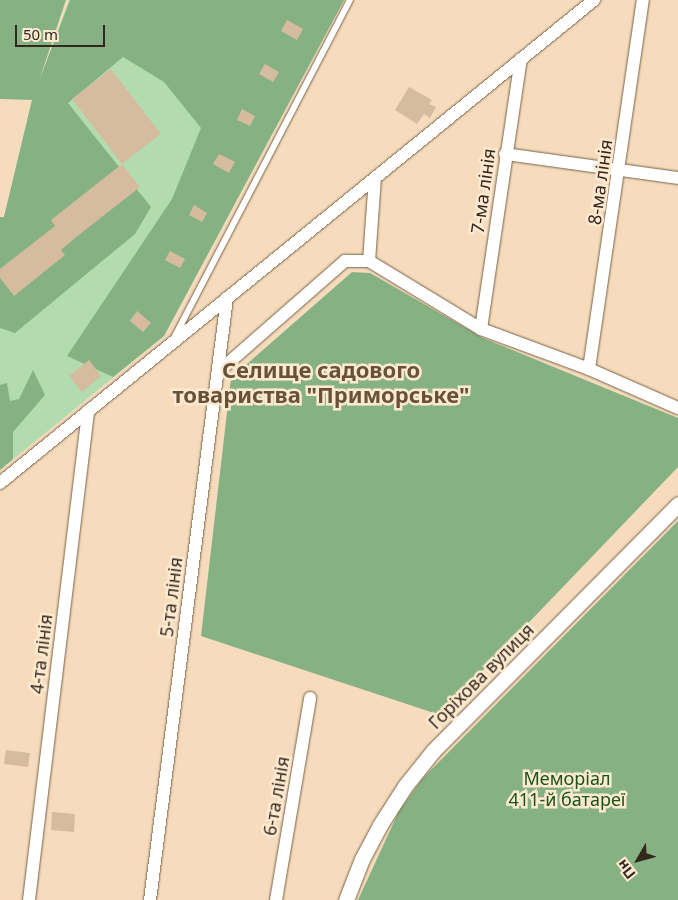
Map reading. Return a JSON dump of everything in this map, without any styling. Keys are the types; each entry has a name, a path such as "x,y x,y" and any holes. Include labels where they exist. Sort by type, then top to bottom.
{"street":[{"path":"0,483 594,0"},
{"name":"8-ма лінія","path":"589,369 620,169 643,0"},
{"name":"7-ма лінія","path":"482,329 505,154 521,59"},
{"path":"505,154 678,178"},
{"path":"369,260 375,178"},
{"path":"218,372 345,261 369,260 482,329 589,369 678,408"},
{"name":"5-та лінія","path":"150,900 227,298"},
{"name":"4-та лінія","path":"29,900 88,411"},
{"name":"Горіхова вулиця","path":"346,900 362,859 380,825 405,786 433,751 678,504"},
{"name":"6-та лінія","path":"276,900 310,698"}],"lane":[{"path":"172,342 350,0"}],"green space":[{"path":"0,0 66,0 39,81 70,0 344,0 164,336 113,377 67,356 172,199 201,128 164,82 123,57 68,103 151,207 135,234 15,333 0,328 0,217 4,217 32,100 0,99"},
{"path":"69,0 344,0 164,336 0,470 0,217 4,217 32,100"},
{"path":"352,272 370,273 483,338 678,418 678,467 440,715 201,636 231,378"},
{"path":"33,370 45,395 13,432 13,459 0,470 0,385 7,383 10,401 19,399"},
{"name":"Меморіал 411-й батареї","path":"678,521 678,900 358,900 399,811 423,778"}],"building":[{"path":"287,20 303,29 297,40 281,31"},
{"path":"265,64 279,72 273,82 259,74"},
{"path":"111,69 161,134 122,164 72,99"},
{"path":"409,87 432,100 429,104 436,107 430,118 424,114 417,124 395,110"},
{"path":"242,109 255,116 250,126 237,120"},
{"path":"219,154 235,162 229,173 213,164"},
{"path":"122,164 140,187 61,250 65,255 14,296 0,278 0,269 55,226 51,220"},
{"path":"194,205 207,213 202,222 189,215"},
{"path":"170,251 185,259 180,268 165,260"},
{"path":"137,311 151,323 143,332 130,321"},
{"path":"89,360 101,376 82,392 69,376"},
{"path":"6,750 30,753 28,767 4,764"},
{"path":"52,812 75,814 74,832 51,830"}],"district":[{"name":"Селище садового товариства \"Приморське\"","path":"321,382"}]}
